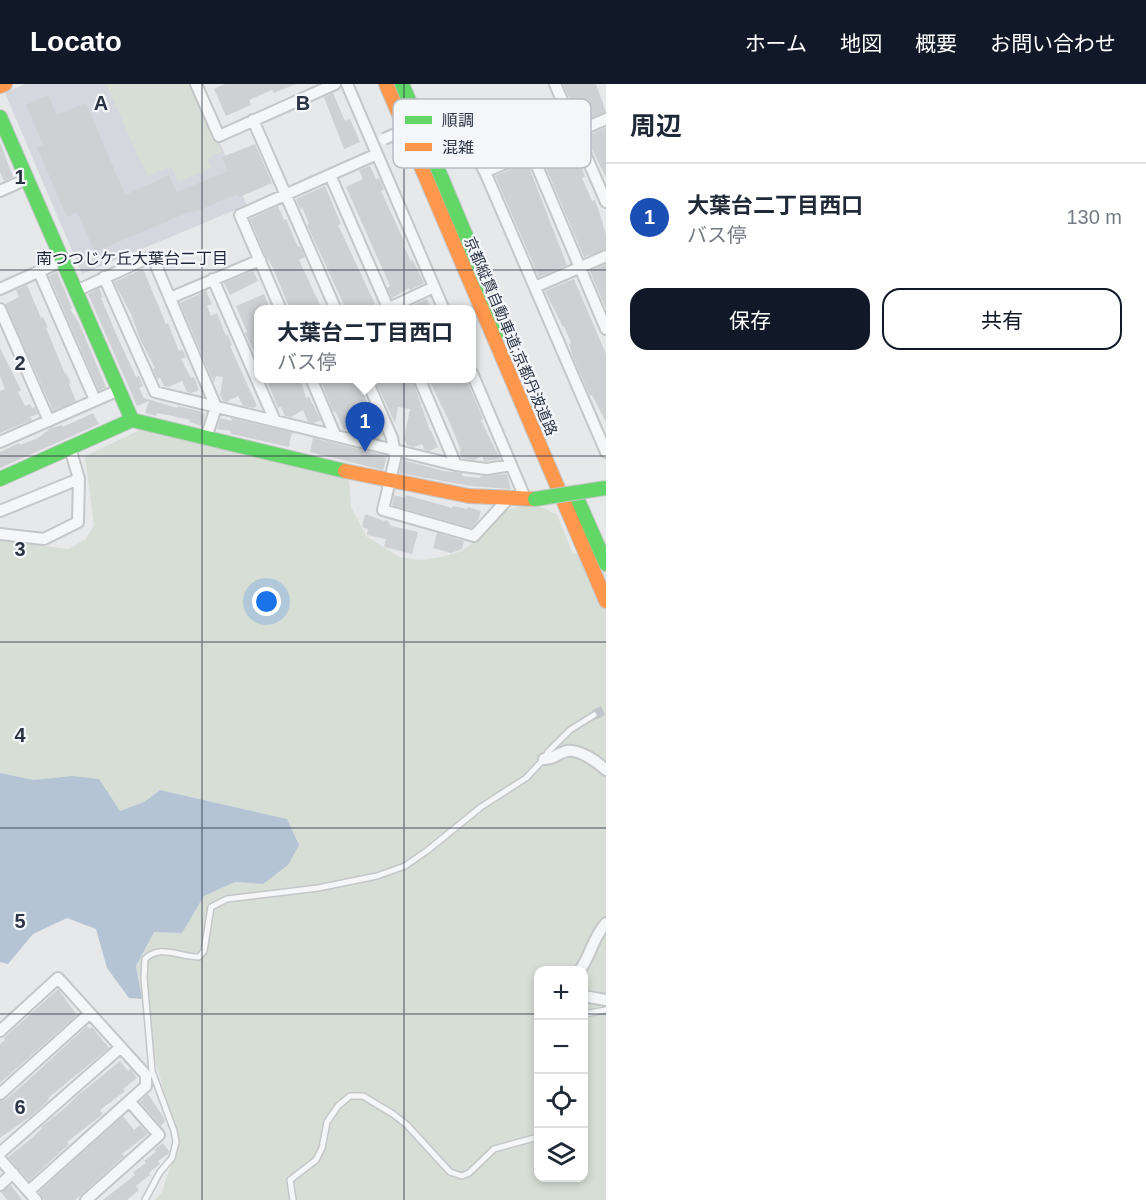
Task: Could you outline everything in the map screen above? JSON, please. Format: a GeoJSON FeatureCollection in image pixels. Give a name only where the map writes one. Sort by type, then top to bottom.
{"type":"FeatureCollection","features":[{"type":"Feature","properties":{"kind":"main road"},"geometry":{"type":"LineString","coordinates":[[0,86],[5,84]]}},
{"type":"Feature","properties":{"kind":"main road","name":"京都縦貫自動車道;京都丹波道路"},"geometry":{"type":"LineString","coordinates":[[386,84],[393,100]]}},
{"type":"Feature","properties":{"kind":"main road","name":"京都縦貫自動車道;京都丹波道路"},"geometry":{"type":"LineString","coordinates":[[402,84],[408,99]]}},
{"type":"Feature","properties":{"kind":"main road"},"geometry":{"type":"LineString","coordinates":[[1,120],[132,420]]}},
{"type":"Feature","properties":{"kind":"main road","name":"京都縦貫自動車道;京都丹波道路"},"geometry":{"type":"LineString","coordinates":[[422,168],[606,601]]}},
{"type":"Feature","properties":{"kind":"main road","name":"京都縦貫自動車道;京都丹波道路"},"geometry":{"type":"LineString","coordinates":[[438,168],[606,564]]}},
{"type":"Feature","properties":{"kind":"main road"},"geometry":{"type":"LineString","coordinates":[[0,479],[132,420],[388,481],[469,496],[530,499],[606,488]]}},
{"type":"Feature","properties":{"kind":"street"},"geometry":{"type":"LineString","coordinates":[[196,84],[219,136],[335,84]]}},
{"type":"Feature","properties":{"kind":"street"},"geometry":{"type":"LineString","coordinates":[[347,84],[442,305]]}},
{"type":"Feature","properties":{"kind":"street"},"geometry":{"type":"LineString","coordinates":[[555,84],[562,99]]}},
{"type":"Feature","properties":{"kind":"street"},"geometry":{"type":"LineString","coordinates":[[591,125],[606,118]]}},
{"type":"Feature","properties":{"kind":"street"},"geometry":{"type":"LineString","coordinates":[[254,120],[334,305]]}},
{"type":"Feature","properties":{"kind":"street"},"geometry":{"type":"LineString","coordinates":[[372,144],[393,135]]}},
{"type":"Feature","properties":{"kind":"street"},"geometry":{"type":"LineString","coordinates":[[279,305],[240,214],[377,154]]}},
{"type":"Feature","properties":{"kind":"street"},"geometry":{"type":"LineString","coordinates":[[591,167],[606,202]]}},
{"type":"Feature","properties":{"kind":"street"},"geometry":{"type":"LineString","coordinates":[[483,168],[606,452]]}},
{"type":"Feature","properties":{"kind":"street"},"geometry":{"type":"LineString","coordinates":[[485,172],[494,168]]}},
{"type":"Feature","properties":{"kind":"street"},"geometry":{"type":"LineString","coordinates":[[538,168],[606,329]]}},
{"type":"Feature","properties":{"kind":"street"},"geometry":{"type":"LineString","coordinates":[[330,175],[385,305]]}},
{"type":"Feature","properties":{"kind":"street"},"geometry":{"type":"LineString","coordinates":[[1,188],[27,179]]}},
{"type":"Feature","properties":{"kind":"street"},"geometry":{"type":"LineString","coordinates":[[76,291],[152,255],[216,406],[206,438]]}},
{"type":"Feature","properties":{"kind":"street"},"geometry":{"type":"LineString","coordinates":[[535,287],[606,256]]}},
{"type":"Feature","properties":{"kind":"street"},"geometry":{"type":"LineString","coordinates":[[170,298],[260,260]]}},
{"type":"Feature","properties":{"kind":"street"},"geometry":{"type":"LineString","coordinates":[[0,289],[62,261]]}},
{"type":"Feature","properties":{"kind":"street"},"geometry":{"type":"LineString","coordinates":[[39,272],[95,400]]}},
{"type":"Feature","properties":{"kind":"street"},"geometry":{"type":"LineString","coordinates":[[104,277],[155,392],[456,465],[487,469],[512,465]]}},
{"type":"Feature","properties":{"kind":"street"},"geometry":{"type":"LineString","coordinates":[[213,279],[254,373]]}},
{"type":"Feature","properties":{"kind":"street"},"geometry":{"type":"LineString","coordinates":[[396,305],[434,287]]}},
{"type":"Feature","properties":{"kind":"street"},"geometry":{"type":"LineString","coordinates":[[0,309],[49,421]]}},
{"type":"Feature","properties":{"kind":"street"},"geometry":{"type":"LineString","coordinates":[[258,383],[275,421]]}},
{"type":"Feature","properties":{"kind":"street"},"geometry":{"type":"LineString","coordinates":[[313,383],[335,435]]}},
{"type":"Feature","properties":{"kind":"street"},"geometry":{"type":"LineString","coordinates":[[368,383],[392,438],[394,449],[383,510],[474,536],[508,499]]}},
{"type":"Feature","properties":{"kind":"street"},"geometry":{"type":"LineString","coordinates":[[421,383],[456,465]]}},
{"type":"Feature","properties":{"kind":"street"},"geometry":{"type":"LineString","coordinates":[[475,383],[512,465],[530,499]]}},
{"type":"Feature","properties":{"kind":"street"},"geometry":{"type":"LineString","coordinates":[[0,442],[119,390]]}},
{"type":"Feature","properties":{"kind":"street"},"geometry":{"type":"LineString","coordinates":[[0,534],[44,539],[78,522],[79,479],[70,448]]}},
{"type":"Feature","properties":{"kind":"street"},"geometry":{"type":"LineString","coordinates":[[0,511],[79,479]]}},
{"type":"Feature","properties":{"kind":"street"},"geometry":{"type":"LineString","coordinates":[[544,759],[547,760],[567,751],[575,752],[594,760],[606,770]]}},
{"type":"Feature","properties":{"kind":"street"},"geometry":{"type":"LineString","coordinates":[[583,966],[589,957],[595,935],[606,923]]}},
{"type":"Feature","properties":{"kind":"street"},"geometry":{"type":"LineString","coordinates":[[0,1030],[58,978],[146,1075],[146,1086],[29,1191]]}},
{"type":"Feature","properties":{"kind":"street"},"geometry":{"type":"LineString","coordinates":[[588,997],[606,1000]]}},
{"type":"Feature","properties":{"kind":"street"},"geometry":{"type":"LineString","coordinates":[[0,1094],[90,1013]]}},
{"type":"Feature","properties":{"kind":"street"},"geometry":{"type":"LineString","coordinates":[[0,1154],[121,1047]]}},
{"type":"Feature","properties":{"kind":"street"},"geometry":{"type":"LineString","coordinates":[[86,1200],[159,1135],[129,1101]]}},
{"type":"Feature","properties":{"kind":"street"},"geometry":{"type":"LineString","coordinates":[[0,1159],[36,1200]]}},
{"type":"Feature","properties":{"kind":"street"},"geometry":{"type":"LineString","coordinates":[[0,1185],[13,1173]]}},
{"type":"Feature","properties":{"kind":"lane"},"geometry":{"type":"LineString","coordinates":[[145,1200],[160,1172],[172,1158],[176,1142],[152,1071],[144,978],[145,959],[150,954],[162,950],[187,957],[199,957],[204,951],[210,908],[227,899],[339,884],[377,876],[405,866],[481,807],[526,778],[570,730],[594,715]]}},
{"type":"Feature","properties":{"kind":"lane"},"geometry":{"type":"LineString","coordinates":[[588,1013],[606,1010]]}},
{"type":"Feature","properties":{"kind":"lane"},"geometry":{"type":"LineString","coordinates":[[293,1200],[290,1180],[316,1160],[322,1148],[327,1122],[338,1106],[350,1096],[363,1096],[393,1114],[407,1125],[450,1172],[462,1176],[469,1173],[494,1149],[534,1138]]}},
{"type":"Feature","properties":{"kind":"shaded area"},"geometry":{"type":"Polygon","coordinates":[[[25,84],[194,84],[247,205],[82,274],[5,93],[25,84]]]}},
{"type":"Feature","properties":{"kind":"shaded area"},"geometry":{"type":"Polygon","coordinates":[[[106,84],[192,84],[222,152],[208,158],[212,168],[178,182],[171,167],[147,176],[106,84]]]}},
{"type":"Feature","properties":{"kind":"shaded area"},"geometry":{"type":"Polygon","coordinates":[[[140,430],[349,480],[351,507],[366,536],[399,557],[420,560],[462,551],[479,538],[507,510],[532,502],[557,515],[573,554],[606,545],[606,1200],[155,1200],[162,1192],[179,1140],[151,1047],[136,966],[154,931],[182,933],[204,896],[235,882],[263,884],[299,845],[287,819],[160,790],[144,802],[120,811],[72,776],[34,780],[0,773],[0,540],[69,549],[86,539],[94,525],[85,456],[140,430]]]}},
{"type":"Feature","properties":{"kind":"water"},"geometry":{"type":"Polygon","coordinates":[[[0,773],[34,780],[72,776],[99,779],[120,811],[144,802],[160,790],[287,819],[299,845],[288,865],[263,884],[235,882],[204,896],[182,933],[154,932],[136,966],[142,999],[129,998],[107,968],[96,929],[67,918],[33,934],[8,964],[0,962],[0,773]]]}},
{"type":"Feature","properties":{"kind":"building"},"geometry":{"type":"Polygon","coordinates":[[[225,84],[296,84],[274,93],[272,90],[249,100],[251,105],[226,116],[214,89],[225,84]]]}},
{"type":"Feature","properties":{"kind":"building"},"geometry":{"type":"Polygon","coordinates":[[[563,84],[596,84],[606,112],[591,118],[591,99],[570,99],[563,84]]]}},
{"type":"Feature","properties":{"kind":"building"},"geometry":{"type":"Polygon","coordinates":[[[333,93],[345,121],[350,119],[360,142],[344,149],[324,97],[333,93]]]}},
{"type":"Feature","properties":{"kind":"building"},"geometry":{"type":"Polygon","coordinates":[[[48,95],[57,115],[86,103],[125,195],[169,175],[177,192],[228,171],[222,157],[255,144],[272,183],[239,197],[238,194],[192,213],[191,211],[95,252],[77,212],[67,217],[37,147],[43,145],[26,105],[48,95]]]}},
{"type":"Feature","properties":{"kind":"building"},"geometry":{"type":"Polygon","coordinates":[[[606,127],[606,178],[591,147],[591,134],[606,127]]]}},
{"type":"Feature","properties":{"kind":"building"},"geometry":{"type":"Polygon","coordinates":[[[0,142],[13,177],[4,181],[0,172],[0,142]]]}},
{"type":"Feature","properties":{"kind":"building"},"geometry":{"type":"Polygon","coordinates":[[[370,166],[376,179],[379,178],[384,189],[381,191],[405,243],[403,244],[424,283],[410,290],[409,288],[392,298],[387,288],[390,286],[346,187],[363,179],[359,170],[370,166]]]}},
{"type":"Feature","properties":{"kind":"building"},"geometry":{"type":"Polygon","coordinates":[[[513,168],[529,168],[567,265],[539,277],[495,176],[513,168]]]}},
{"type":"Feature","properties":{"kind":"building"},"geometry":{"type":"Polygon","coordinates":[[[546,168],[582,168],[585,177],[582,178],[592,201],[595,200],[606,235],[606,249],[584,257],[546,168]]]}},
{"type":"Feature","properties":{"kind":"building"},"geometry":{"type":"Polygon","coordinates":[[[325,186],[341,224],[338,225],[375,304],[344,305],[307,225],[309,224],[302,207],[300,209],[296,199],[325,186]]]}},
{"type":"Feature","properties":{"kind":"building"},"geometry":{"type":"Polygon","coordinates":[[[278,206],[305,257],[299,260],[320,305],[288,305],[250,219],[278,206]]]}},
{"type":"Feature","properties":{"kind":"building"},"geometry":{"type":"Polygon","coordinates":[[[606,264],[606,309],[590,271],[606,264]]]}},
{"type":"Feature","properties":{"kind":"building"},"geometry":{"type":"Polygon","coordinates":[[[143,269],[179,351],[182,349],[186,357],[181,359],[191,378],[194,377],[199,390],[187,392],[182,381],[168,387],[164,386],[160,378],[157,379],[153,369],[155,368],[114,282],[143,269]]]}},
{"type":"Feature","properties":{"kind":"building"},"geometry":{"type":"Polygon","coordinates":[[[253,271],[258,281],[230,295],[224,283],[253,271]]]}},
{"type":"Feature","properties":{"kind":"building"},"geometry":{"type":"Polygon","coordinates":[[[57,272],[72,308],[70,309],[79,323],[106,387],[99,391],[49,276],[57,272]]]}},
{"type":"Feature","properties":{"kind":"building"},"geometry":{"type":"Polygon","coordinates":[[[574,279],[606,354],[606,422],[592,395],[590,396],[573,357],[569,344],[571,343],[564,326],[545,291],[574,279]]]}},
{"type":"Feature","properties":{"kind":"building"},"geometry":{"type":"Polygon","coordinates":[[[27,285],[41,318],[43,317],[48,327],[46,328],[71,383],[69,384],[76,401],[53,411],[5,304],[19,297],[16,290],[27,285]]]}},
{"type":"Feature","properties":{"kind":"building"},"geometry":{"type":"Polygon","coordinates":[[[99,288],[118,338],[136,377],[139,376],[143,386],[139,388],[144,398],[177,408],[178,406],[203,412],[200,413],[205,414],[202,426],[189,422],[190,420],[157,413],[156,416],[145,413],[149,401],[137,406],[88,294],[99,288]]]}},
{"type":"Feature","properties":{"kind":"building"},"geometry":{"type":"Polygon","coordinates":[[[206,291],[212,304],[207,306],[211,316],[217,313],[226,336],[228,335],[232,345],[230,346],[257,406],[253,408],[243,406],[238,396],[226,402],[223,401],[220,395],[223,377],[216,376],[214,383],[180,303],[206,291]]]}},
{"type":"Feature","properties":{"kind":"building"},"geometry":{"type":"Polygon","coordinates":[[[264,294],[268,305],[254,305],[254,352],[245,333],[247,332],[236,306],[264,294]]]}},
{"type":"Feature","properties":{"kind":"building"},"geometry":{"type":"Polygon","coordinates":[[[427,299],[429,305],[413,305],[427,299]]]}},
{"type":"Feature","properties":{"kind":"building"},"geometry":{"type":"Polygon","coordinates":[[[0,348],[21,390],[18,392],[25,406],[30,404],[32,408],[35,407],[38,414],[30,417],[32,420],[0,433],[0,391],[5,389],[0,376],[0,348]]]}},
{"type":"Feature","properties":{"kind":"building"},"geometry":{"type":"Polygon","coordinates":[[[268,383],[302,383],[306,398],[309,397],[321,420],[314,423],[308,422],[303,410],[291,417],[285,416],[281,407],[278,408],[268,383]]]}},
{"type":"Feature","properties":{"kind":"building"},"geometry":{"type":"Polygon","coordinates":[[[322,383],[356,383],[368,405],[365,407],[381,434],[370,436],[364,424],[344,430],[335,411],[333,412],[322,383]]]}},
{"type":"Feature","properties":{"kind":"building"},"geometry":{"type":"Polygon","coordinates":[[[376,383],[414,383],[438,447],[429,451],[425,450],[422,444],[414,447],[407,445],[404,439],[410,409],[398,407],[395,423],[376,383]]]}},
{"type":"Feature","properties":{"kind":"building"},"geometry":{"type":"Polygon","coordinates":[[[430,383],[468,383],[483,419],[481,420],[500,459],[484,461],[482,456],[474,460],[462,458],[450,423],[430,383]]]}},
{"type":"Feature","properties":{"kind":"building"},"geometry":{"type":"Polygon","coordinates":[[[93,413],[99,424],[0,468],[0,452],[19,443],[20,445],[38,438],[51,428],[62,425],[63,427],[93,413]]]}},
{"type":"Feature","properties":{"kind":"building"},"geometry":{"type":"Polygon","coordinates":[[[220,418],[232,421],[231,418],[294,433],[291,435],[289,447],[217,429],[220,418]]]}},
{"type":"Feature","properties":{"kind":"building"},"geometry":{"type":"Polygon","coordinates":[[[313,438],[387,456],[383,470],[310,452],[313,438]]]}},
{"type":"Feature","properties":{"kind":"building"},"geometry":{"type":"Polygon","coordinates":[[[402,460],[444,471],[462,473],[462,476],[480,478],[481,476],[507,474],[511,489],[470,486],[399,473],[402,460]]]}},
{"type":"Feature","properties":{"kind":"building"},"geometry":{"type":"Polygon","coordinates":[[[394,495],[405,498],[406,495],[452,508],[453,506],[467,509],[468,507],[481,511],[472,528],[392,505],[394,495]]]}},
{"type":"Feature","properties":{"kind":"building"},"geometry":{"type":"Polygon","coordinates":[[[365,514],[387,520],[391,526],[418,532],[412,554],[384,547],[386,539],[367,535],[368,529],[362,527],[365,514]]]}},
{"type":"Feature","properties":{"kind":"building"},"geometry":{"type":"Polygon","coordinates":[[[437,533],[464,541],[462,549],[451,553],[433,548],[437,533]]]}},
{"type":"Feature","properties":{"kind":"building"},"geometry":{"type":"Polygon","coordinates":[[[58,989],[77,1015],[0,1083],[0,1044],[58,989]]]}},
{"type":"Feature","properties":{"kind":"building"},"geometry":{"type":"Polygon","coordinates":[[[87,1026],[90,1029],[92,1027],[109,1048],[48,1098],[49,1100],[31,1116],[0,1138],[0,1101],[5,1100],[24,1084],[87,1026]]]}},
{"type":"Feature","properties":{"kind":"building"},"geometry":{"type":"Polygon","coordinates":[[[120,1061],[128,1071],[131,1069],[137,1078],[123,1089],[125,1091],[100,1110],[103,1114],[67,1142],[69,1144],[29,1181],[8,1157],[120,1061]]]}},
{"type":"Feature","properties":{"kind":"building"},"geometry":{"type":"Polygon","coordinates":[[[148,1094],[164,1118],[165,1122],[161,1126],[140,1102],[148,1094]]]}},
{"type":"Feature","properties":{"kind":"building"},"geometry":{"type":"Polygon","coordinates":[[[123,1116],[134,1130],[140,1125],[148,1134],[122,1154],[124,1156],[75,1200],[44,1200],[39,1192],[123,1116]]]}},
{"type":"Feature","properties":{"kind":"building"},"geometry":{"type":"Polygon","coordinates":[[[163,1143],[169,1151],[168,1154],[158,1161],[160,1164],[149,1173],[150,1175],[136,1186],[139,1190],[127,1200],[103,1200],[135,1175],[133,1172],[146,1163],[144,1161],[163,1143]]]}},
{"type":"Feature","properties":{"kind":"building"},"geometry":{"type":"Polygon","coordinates":[[[11,1185],[22,1200],[7,1200],[1,1192],[11,1185]]]}},
{"type":"Feature","properties":{"kind":"tunnel"},"geometry":{"type":"LineString","coordinates":[[594,715],[606,709]]}},
{"type":"Feature","properties":{"kind":"traffic: fast"},"geometry":{"type":"LineString","coordinates":[[402,84],[408,99]]}},
{"type":"Feature","properties":{"kind":"traffic: fast"},"geometry":{"type":"LineString","coordinates":[[0,117],[132,420]]}},
{"type":"Feature","properties":{"kind":"traffic: fast"},"geometry":{"type":"LineString","coordinates":[[437,168],[507,333]]}},
{"type":"Feature","properties":{"kind":"traffic: fast"},"geometry":{"type":"LineString","coordinates":[[0,479],[132,420],[345,471]]}},
{"type":"Feature","properties":{"kind":"traffic: fast"},"geometry":{"type":"LineString","coordinates":[[535,499],[606,488]]}},
{"type":"Feature","properties":{"kind":"traffic: fast"},"geometry":{"type":"LineString","coordinates":[[576,496],[606,564]]}},
{"type":"Feature","properties":{"kind":"traffic: slow"},"geometry":{"type":"LineString","coordinates":[[0,86],[5,84]]}},
{"type":"Feature","properties":{"kind":"traffic: slow"},"geometry":{"type":"LineString","coordinates":[[386,84],[393,100]]}},
{"type":"Feature","properties":{"kind":"traffic: slow"},"geometry":{"type":"LineString","coordinates":[[422,168],[606,601]]}},
{"type":"Feature","properties":{"kind":"traffic: slow"},"geometry":{"type":"LineString","coordinates":[[345,471],[469,496],[535,499]]}},
{"type":"Feature","properties":{"kind":"place","name":"大葉台二丁目西口"},"geometry":{"type":"Point","coordinates":[365,452]}},
{"type":"Feature","properties":{"kind":"district","name":"南つつじケ丘大葉台二丁目"},"geometry":{"type":"Point","coordinates":[132,258]}}]}
